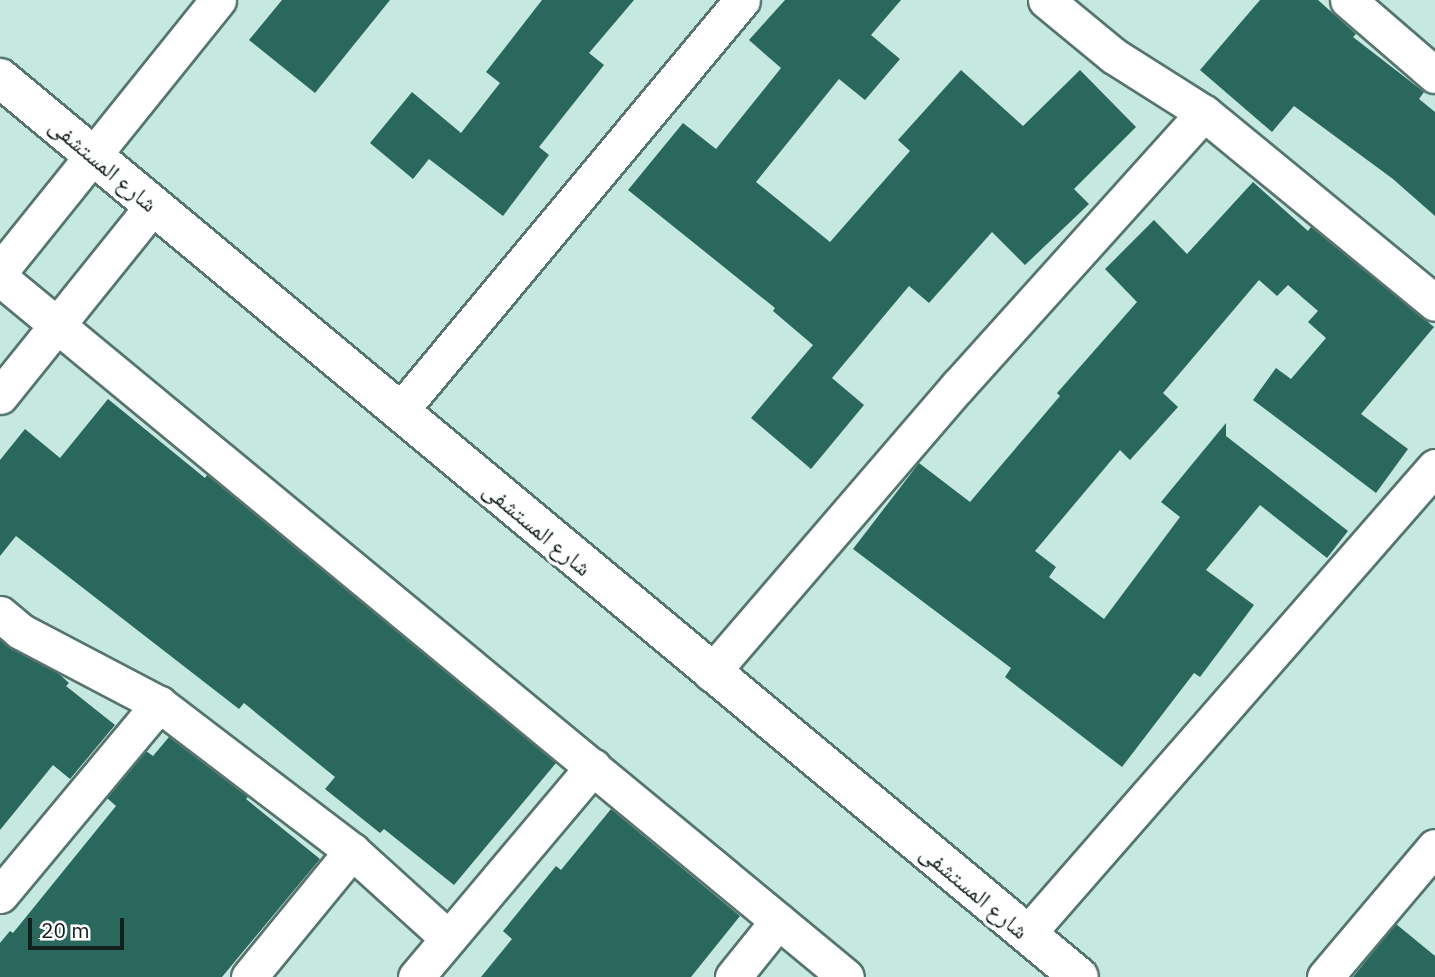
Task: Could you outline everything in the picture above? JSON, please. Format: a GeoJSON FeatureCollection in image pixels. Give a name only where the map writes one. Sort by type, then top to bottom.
{"type":"FeatureCollection","features":[{"type":"Feature","properties":{"kind":"highway","name":"شارع المستشفى"},"geometry":{"type":"LineString","coordinates":[[0,78],[1079,977]]}},
{"type":"Feature","properties":{"kind":"street"},"geometry":{"type":"LineString","coordinates":[[0,271],[218,0]]}},
{"type":"Feature","properties":{"kind":"street"},"geometry":{"type":"LineString","coordinates":[[399,412],[742,0]]}},
{"type":"Feature","properties":{"kind":"street"},"geometry":{"type":"LineString","coordinates":[[1046,0],[1114,56],[1204,113],[1435,303]]}},
{"type":"Feature","properties":{"kind":"street"},"geometry":{"type":"LineString","coordinates":[[1349,0],[1435,75]]}},
{"type":"Feature","properties":{"kind":"street"},"geometry":{"type":"LineString","coordinates":[[711,673],[958,386],[1204,113]]}},
{"type":"Feature","properties":{"kind":"street"},"geometry":{"type":"LineString","coordinates":[[0,396],[153,206]]}},
{"type":"Feature","properties":{"kind":"street"},"geometry":{"type":"LineString","coordinates":[[0,278],[845,976]]}},
{"type":"Feature","properties":{"kind":"street"},"geometry":{"type":"LineString","coordinates":[[1027,934],[1435,467]]}},
{"type":"Feature","properties":{"kind":"street"},"geometry":{"type":"LineString","coordinates":[[0,614],[20,631],[159,704],[352,851],[448,938]]}},
{"type":"Feature","properties":{"kind":"street"},"geometry":{"type":"LineString","coordinates":[[0,895],[159,704]]}},
{"type":"Feature","properties":{"kind":"street"},"geometry":{"type":"LineString","coordinates":[[416,977],[593,767]]}},
{"type":"Feature","properties":{"kind":"street"},"geometry":{"type":"LineString","coordinates":[[1325,977],[1435,847]]}},
{"type":"Feature","properties":{"kind":"street"},"geometry":{"type":"LineString","coordinates":[[249,977],[352,851]]}},
{"type":"Feature","properties":{"kind":"street"},"geometry":{"type":"LineString","coordinates":[[733,977],[778,921]]}},
{"type":"Feature","properties":{"kind":"building"},"geometry":{"type":"Polygon","coordinates":[[[282,0],[390,0],[315,93],[249,40],[282,0]]]}},
{"type":"Feature","properties":{"kind":"building"},"geometry":{"type":"Polygon","coordinates":[[[542,0],[634,0],[589,53],[604,65],[539,147],[549,155],[503,216],[429,159],[413,179],[370,143],[412,92],[461,133],[500,83],[486,72],[542,0]]]}},
{"type":"Feature","properties":{"kind":"building"},"geometry":{"type":"Polygon","coordinates":[[[785,0],[901,0],[871,35],[900,59],[865,100],[839,79],[756,182],[830,242],[910,151],[898,140],[961,70],[1023,126],[1080,70],[1136,127],[1074,189],[1089,204],[1025,265],[992,232],[929,303],[909,286],[832,378],[864,405],[811,469],[751,418],[813,345],[773,311],[775,308],[628,190],[683,123],[716,149],[781,68],[749,40],[785,0]]]}},
{"type":"Feature","properties":{"kind":"building"},"geometry":{"type":"Polygon","coordinates":[[[1260,0],[1318,0],[1356,34],[1353,37],[1424,92],[1419,99],[1435,112],[1435,216],[1393,179],[1294,106],[1272,132],[1200,70],[1260,0]]]}},
{"type":"Feature","properties":{"kind":"building"},"geometry":{"type":"Polygon","coordinates":[[[1253,182],[1308,231],[1311,227],[1434,327],[1361,414],[1408,449],[1376,493],[1253,400],[1276,368],[1291,379],[1326,338],[1308,322],[1318,311],[1288,285],[1277,296],[1259,280],[1163,393],[1178,407],[1130,460],[1120,450],[1035,551],[1056,567],[1049,577],[1104,619],[1180,517],[1161,502],[1226,423],[1226,436],[1348,531],[1327,558],[1260,505],[1206,570],[1254,605],[1200,677],[1194,673],[1122,767],[1005,677],[1011,668],[853,549],[919,463],[970,502],[1060,396],[1057,393],[1137,302],[1105,269],[1154,220],[1187,254],[1253,182]]]}},
{"type":"Feature","properties":{"kind":"building"},"geometry":{"type":"Polygon","coordinates":[[[108,399],[205,478],[207,475],[556,763],[454,885],[384,829],[380,833],[325,789],[335,777],[244,703],[239,709],[16,536],[0,556],[0,460],[25,429],[60,458],[108,399]]]}},
{"type":"Feature","properties":{"kind":"building"},"geometry":{"type":"Polygon","coordinates":[[[0,640],[58,673],[69,683],[66,686],[115,725],[70,779],[53,765],[0,830],[0,640]]]}},
{"type":"Feature","properties":{"kind":"building"},"geometry":{"type":"Polygon","coordinates":[[[169,737],[248,797],[246,799],[320,859],[222,977],[0,977],[0,943],[10,931],[13,933],[116,806],[107,798],[146,751],[153,756],[169,737]]]}},
{"type":"Feature","properties":{"kind":"building"},"geometry":{"type":"Polygon","coordinates":[[[611,809],[740,916],[691,977],[481,977],[512,939],[503,931],[556,866],[561,870],[611,809]]]}},
{"type":"Feature","properties":{"kind":"building"},"geometry":{"type":"Polygon","coordinates":[[[1396,924],[1435,956],[1435,977],[1353,977],[1396,924]]]}}]}
